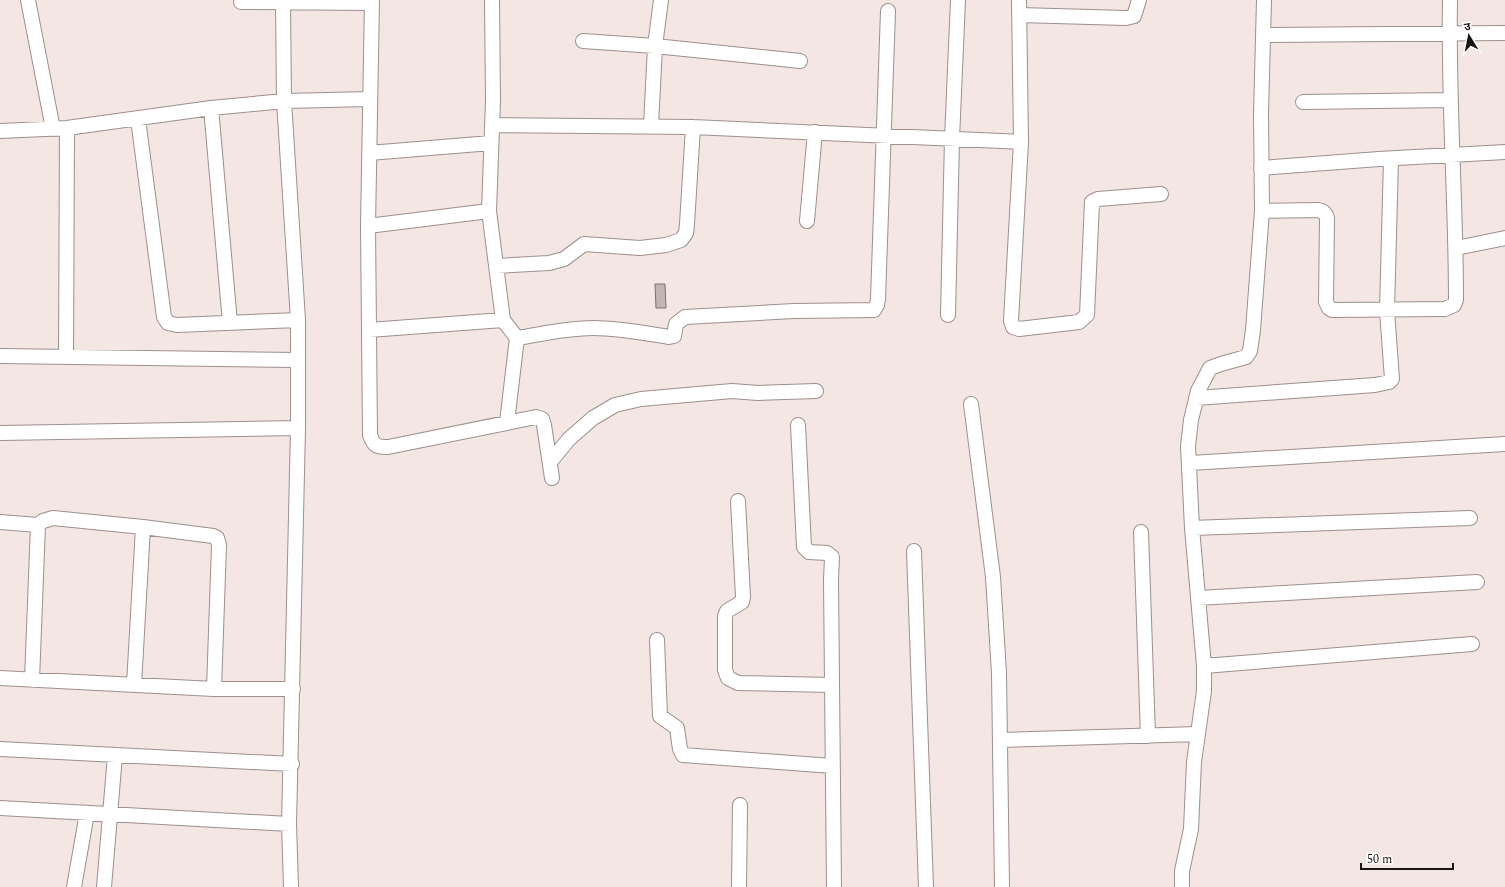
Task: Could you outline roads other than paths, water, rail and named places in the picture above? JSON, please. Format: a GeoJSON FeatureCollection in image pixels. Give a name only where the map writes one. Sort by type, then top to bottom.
{"type":"FeatureCollection","features":[{"type":"Feature","properties":{"kind":"street"},"geometry":{"type":"LineString","coordinates":[[28,0],[53,129]]}},
{"type":"Feature","properties":{"kind":"street"},"geometry":{"type":"LineString","coordinates":[[492,0],[492,125],[488,211],[503,320],[517,338],[507,422]]}},
{"type":"Feature","properties":{"kind":"street"},"geometry":{"type":"LineString","coordinates":[[651,126],[655,46],[662,0]]}},
{"type":"Feature","properties":{"kind":"street"},"geometry":{"type":"LineString","coordinates":[[948,315],[952,139],[958,0]]}},
{"type":"Feature","properties":{"kind":"street"},"geometry":{"type":"LineString","coordinates":[[1019,0],[1021,142],[1011,321],[1013,326],[1018,329],[1079,322],[1087,315],[1092,202],[1098,199],[1161,194]]}},
{"type":"Feature","properties":{"kind":"street"},"geometry":{"type":"LineString","coordinates":[[1019,15],[1126,18],[1134,16],[1139,0]]}},
{"type":"Feature","properties":{"kind":"street"},"geometry":{"type":"LineString","coordinates":[[1182,887],[1182,871],[1191,829],[1194,762],[1204,692],[1204,666],[1192,528],[1188,446],[1196,398],[1200,385],[1210,368],[1246,357],[1250,351],[1262,211],[1261,168],[1264,0]]}},
{"type":"Feature","properties":{"kind":"street"},"geometry":{"type":"LineString","coordinates":[[1262,211],[1324,211],[1327,218],[1326,302],[1329,308],[1336,310],[1387,311],[1445,309],[1454,305],[1456,300],[1456,248],[1451,100],[1450,0]]}},
{"type":"Feature","properties":{"kind":"street"},"geometry":{"type":"LineString","coordinates":[[241,2],[372,2],[368,226],[370,435],[373,444],[376,447],[388,447],[536,417],[542,419],[544,425],[552,478]]}},
{"type":"Feature","properties":{"kind":"street"},"geometry":{"type":"LineString","coordinates":[[284,3],[284,100],[298,320],[298,428],[292,764],[289,824],[291,887]]}},
{"type":"Feature","properties":{"kind":"street"},"geometry":{"type":"LineString","coordinates":[[517,338],[568,330],[593,328],[624,330],[669,337],[674,336],[676,324],[685,317],[794,311],[874,310],[878,299],[885,136],[888,10]]}},
{"type":"Feature","properties":{"kind":"street"},"geometry":{"type":"LineString","coordinates":[[1263,35],[1451,35],[1505,33]]}},
{"type":"Feature","properties":{"kind":"street"},"geometry":{"type":"LineString","coordinates":[[583,41],[655,46],[800,61]]}},
{"type":"Feature","properties":{"kind":"street"},"geometry":{"type":"LineString","coordinates":[[0,131],[67,128],[211,108],[284,100],[370,99]]}},
{"type":"Feature","properties":{"kind":"street"},"geometry":{"type":"LineString","coordinates":[[1303,102],[1451,100]]}},
{"type":"Feature","properties":{"kind":"street"},"geometry":{"type":"LineString","coordinates":[[211,108],[230,323]]}},
{"type":"Feature","properties":{"kind":"street"},"geometry":{"type":"LineString","coordinates":[[138,119],[164,318],[168,323],[177,325],[298,320]]}},
{"type":"Feature","properties":{"kind":"street"},"geometry":{"type":"LineString","coordinates":[[492,125],[693,127],[1021,142]]}},
{"type":"Feature","properties":{"kind":"street"},"geometry":{"type":"LineString","coordinates":[[496,266],[549,263],[564,259],[584,244],[640,248],[681,240],[686,233],[687,224],[693,127]]}},
{"type":"Feature","properties":{"kind":"street"},"geometry":{"type":"LineString","coordinates":[[66,357],[67,128]]}},
{"type":"Feature","properties":{"kind":"street"},"geometry":{"type":"LineString","coordinates":[[808,221],[815,132]]}},
{"type":"Feature","properties":{"kind":"street"},"geometry":{"type":"LineString","coordinates":[[369,153],[491,143]]}},
{"type":"Feature","properties":{"kind":"street"},"geometry":{"type":"LineString","coordinates":[[1261,168],[1505,152]]}},
{"type":"Feature","properties":{"kind":"street"},"geometry":{"type":"LineString","coordinates":[[1196,398],[1376,385],[1389,382],[1393,377],[1387,311],[1391,159]]}},
{"type":"Feature","properties":{"kind":"street"},"geometry":{"type":"LineString","coordinates":[[368,226],[488,211]]}},
{"type":"Feature","properties":{"kind":"street"},"geometry":{"type":"LineString","coordinates":[[1456,248],[1505,238]]}},
{"type":"Feature","properties":{"kind":"street"},"geometry":{"type":"LineString","coordinates":[[369,330],[503,320]]}},
{"type":"Feature","properties":{"kind":"street"},"geometry":{"type":"LineString","coordinates":[[0,356],[298,360]]}},
{"type":"Feature","properties":{"kind":"street"},"geometry":{"type":"LineString","coordinates":[[550,462],[569,439],[593,418],[615,405],[641,399],[732,391],[758,393],[816,391]]}},
{"type":"Feature","properties":{"kind":"street"},"geometry":{"type":"LineString","coordinates":[[972,404],[993,577],[999,673],[1002,887]]}},
{"type":"Feature","properties":{"kind":"street"},"geometry":{"type":"LineString","coordinates":[[798,425],[804,546],[809,552],[827,553],[832,557],[832,766],[834,887]]}},
{"type":"Feature","properties":{"kind":"street"},"geometry":{"type":"LineString","coordinates":[[0,433],[298,428]]}},
{"type":"Feature","properties":{"kind":"street"},"geometry":{"type":"LineString","coordinates":[[1190,463],[1505,444]]}},
{"type":"Feature","properties":{"kind":"street"},"geometry":{"type":"LineString","coordinates":[[738,501],[743,598],[742,602],[727,611],[725,616],[725,670],[728,678],[738,683],[832,684]]}},
{"type":"Feature","properties":{"kind":"street"},"geometry":{"type":"LineString","coordinates":[[0,522],[38,525],[43,521],[53,518],[142,527],[213,536],[217,538],[219,545],[214,689]]}},
{"type":"Feature","properties":{"kind":"street"},"geometry":{"type":"LineString","coordinates":[[1192,528],[1470,518]]}},
{"type":"Feature","properties":{"kind":"street"},"geometry":{"type":"LineString","coordinates":[[32,680],[38,525]]}},
{"type":"Feature","properties":{"kind":"street"},"geometry":{"type":"LineString","coordinates":[[134,685],[142,527]]}},
{"type":"Feature","properties":{"kind":"street"},"geometry":{"type":"LineString","coordinates":[[1141,532],[1148,736]]}},
{"type":"Feature","properties":{"kind":"street"},"geometry":{"type":"LineString","coordinates":[[914,551],[926,887]]}},
{"type":"Feature","properties":{"kind":"street"},"geometry":{"type":"LineString","coordinates":[[1198,598],[1477,582]]}},
{"type":"Feature","properties":{"kind":"street"},"geometry":{"type":"LineString","coordinates":[[657,640],[660,716],[677,728],[680,749],[683,755],[832,766]]}},
{"type":"Feature","properties":{"kind":"street"},"geometry":{"type":"LineString","coordinates":[[1204,666],[1472,644]]}},
{"type":"Feature","properties":{"kind":"street"},"geometry":{"type":"LineString","coordinates":[[0,678],[214,689],[293,689]]}},
{"type":"Feature","properties":{"kind":"street"},"geometry":{"type":"LineString","coordinates":[[1000,740],[1198,734]]}},
{"type":"Feature","properties":{"kind":"street"},"geometry":{"type":"LineString","coordinates":[[0,749],[292,764]]}},
{"type":"Feature","properties":{"kind":"street"},"geometry":{"type":"LineString","coordinates":[[104,887],[115,755]]}},
{"type":"Feature","properties":{"kind":"street"},"geometry":{"type":"LineString","coordinates":[[739,887],[740,805]]}},
{"type":"Feature","properties":{"kind":"street"},"geometry":{"type":"LineString","coordinates":[[0,808],[289,824]]}},
{"type":"Feature","properties":{"kind":"street"},"geometry":{"type":"LineString","coordinates":[[74,887],[87,813]]}}]}
